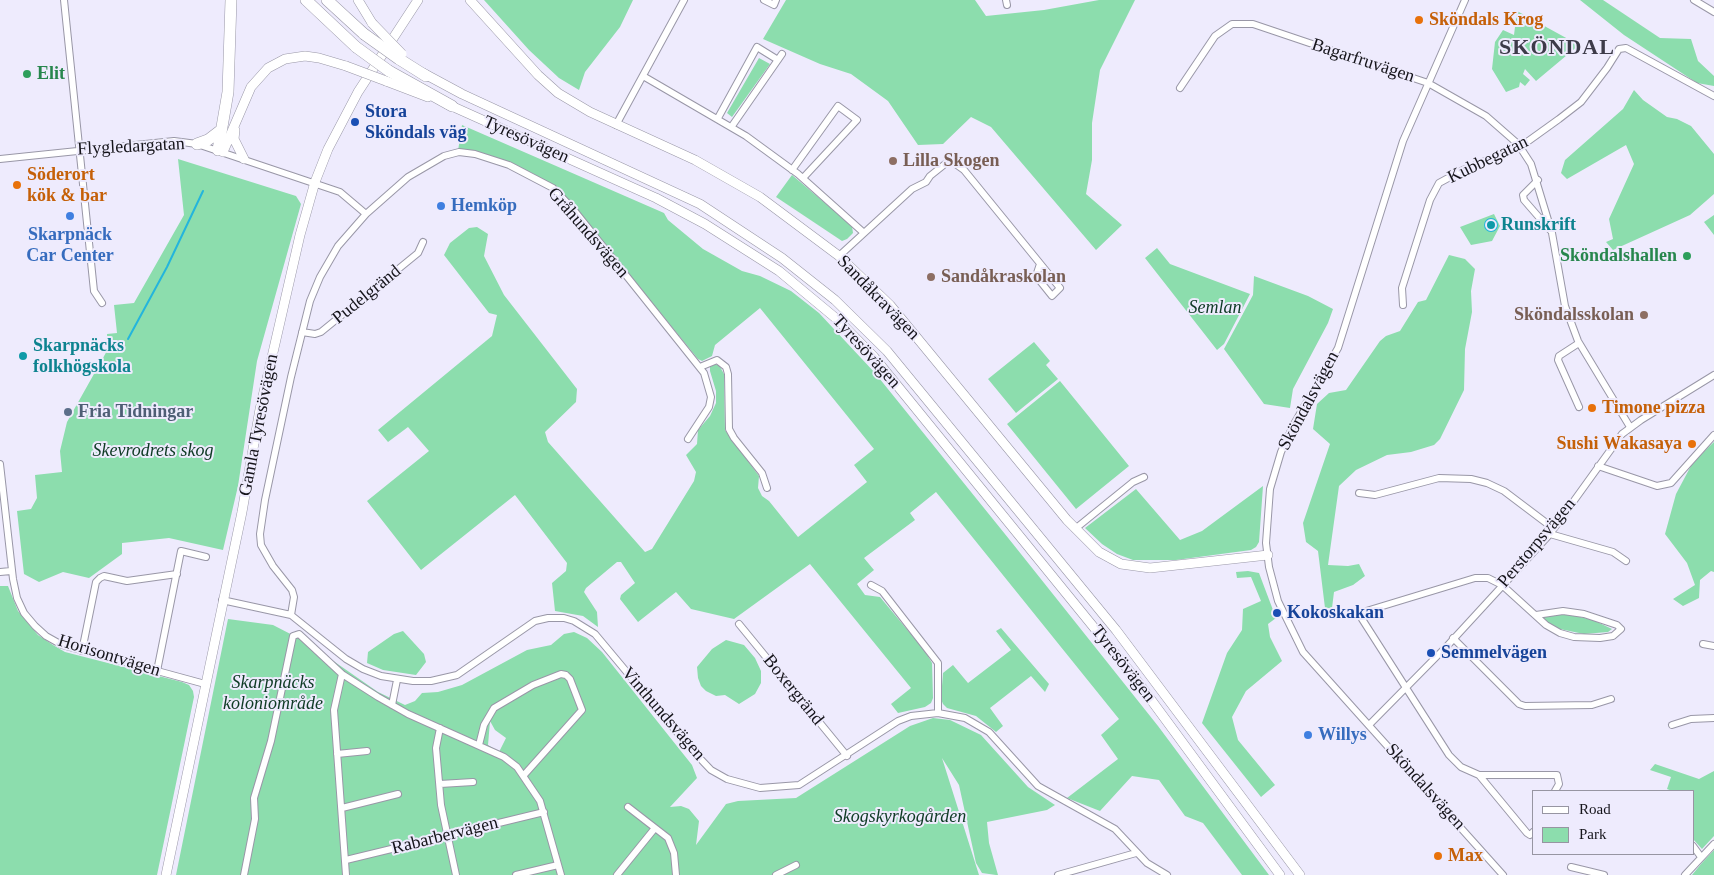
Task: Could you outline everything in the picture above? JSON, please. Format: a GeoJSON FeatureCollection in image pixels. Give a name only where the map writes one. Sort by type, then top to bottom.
{"type":"FeatureCollection","features":[{"type":"Feature","properties":{"kind":"highway"},"geometry":{"type":"LineString","coordinates":[[220,151],[221,130],[230,68],[231,0]]}},
{"type":"Feature","properties":{"kind":"highway","name":"Tyresövägen"},"geometry":{"type":"LineString","coordinates":[[306,0],[387,76],[452,106]]}},
{"type":"Feature","properties":{"kind":"highway","name":"Tyresövägen"},"geometry":{"type":"LineString","coordinates":[[327,0],[364,34],[426,76]]}},
{"type":"Feature","properties":{"kind":"highway"},"geometry":{"type":"LineString","coordinates":[[197,144],[208,140],[221,130]]}},
{"type":"Feature","properties":{"kind":"main road"},"geometry":{"type":"LineString","coordinates":[[358,0],[372,23],[400,57]]}},
{"type":"Feature","properties":{"kind":"main road","name":"Gamla Tyresövägen"},"geometry":{"type":"LineString","coordinates":[[166,875],[222,600],[242,512],[262,400],[300,235],[315,182],[328,149],[358,92],[418,0]]}},
{"type":"Feature","properties":{"kind":"main road","name":"Sandåkravägen"},"geometry":{"type":"LineString","coordinates":[[470,0],[548,85],[581,108],[695,160],[760,197],[839,256],[890,305],[1075,529],[1099,552],[1133,567],[1166,568],[1268,555]]}},
{"type":"Feature","properties":{"kind":"main road"},"geometry":{"type":"LineString","coordinates":[[244,159],[234,139],[236,127],[247,96],[256,80],[275,63],[305,56],[387,76]]}},
{"type":"Feature","properties":{"kind":"main road","name":"Tyresövägen"},"geometry":{"type":"LineString","coordinates":[[426,76],[700,204],[782,258],[835,300],[886,351],[1116,630],[1300,875]]}},
{"type":"Feature","properties":{"kind":"main road","name":"Tyresövägen"},"geometry":{"type":"LineString","coordinates":[[452,106],[656,198],[705,224],[779,271],[838,320],[874,357],[1123,663],[1280,875]]}},
{"type":"Feature","properties":{"kind":"main road"},"geometry":{"type":"LineString","coordinates":[[220,151],[236,127]]}},
{"type":"Feature","properties":{"kind":"street"},"geometry":{"type":"LineString","coordinates":[[64,0],[94,291],[102,303]]}},
{"type":"Feature","properties":{"kind":"street"},"geometry":{"type":"LineString","coordinates":[[616,125],[684,0]]}},
{"type":"Feature","properties":{"kind":"street"},"geometry":{"type":"LineString","coordinates":[[764,0],[774,5],[776,0]]}},
{"type":"Feature","properties":{"kind":"street","name":"Sköndalsvägen"},"geometry":{"type":"LineString","coordinates":[[1465,0],[1403,141],[1338,348],[1294,424],[1273,474],[1266,519],[1268,555],[1278,601],[1303,652],[1503,875]]}},
{"type":"Feature","properties":{"kind":"street"},"geometry":{"type":"LineString","coordinates":[[1694,0],[1714,12]]}},
{"type":"Feature","properties":{"kind":"street","name":"Bagarfruvägen"},"geometry":{"type":"LineString","coordinates":[[1180,88],[1205,48],[1215,36],[1232,24],[1253,24],[1428,83],[1486,116],[1520,147],[1532,164],[1552,233],[1565,306],[1579,344],[1630,428]]}},
{"type":"Feature","properties":{"kind":"street"},"geometry":{"type":"LineString","coordinates":[[718,118],[757,47],[778,60]]}},
{"type":"Feature","properties":{"kind":"street","name":"Kubbegatan"},"geometry":{"type":"LineString","coordinates":[[1403,305],[1402,288],[1430,200],[1439,183],[1463,170],[1520,147],[1581,102],[1619,49],[1626,48],[1714,96]]}},
{"type":"Feature","properties":{"kind":"street"},"geometry":{"type":"LineString","coordinates":[[732,126],[782,54]]}},
{"type":"Feature","properties":{"kind":"street"},"geometry":{"type":"LineString","coordinates":[[643,76],[732,126],[803,178],[864,233]]}},
{"type":"Feature","properties":{"kind":"street"},"geometry":{"type":"LineString","coordinates":[[792,170],[838,106],[857,120],[803,178]]}},
{"type":"Feature","properties":{"kind":"street","name":"Flygledargatan"},"geometry":{"type":"LineString","coordinates":[[0,159],[174,141],[197,144],[315,182],[340,192],[366,214]]}},
{"type":"Feature","properties":{"kind":"street","name":"Gråhundsvägen"},"geometry":{"type":"LineString","coordinates":[[291,615],[294,597],[292,590],[273,566],[261,545],[260,534],[264,500],[310,302],[320,277],[338,246],[366,214],[408,177],[444,156],[459,152],[474,154],[509,165],[552,188],[573,209],[700,367],[709,385],[711,397],[709,407],[688,439]]}},
{"type":"Feature","properties":{"kind":"street"},"geometry":{"type":"LineString","coordinates":[[839,256],[912,190],[926,182],[930,176],[950,160],[964,170],[1060,288],[1052,296],[1036,276],[1040,264]]}},
{"type":"Feature","properties":{"kind":"street"},"geometry":{"type":"LineString","coordinates":[[1538,180],[1523,195],[1524,200],[1552,233]]}},
{"type":"Feature","properties":{"kind":"street","name":"Pudelgränd"},"geometry":{"type":"LineString","coordinates":[[302,332],[314,334],[321,332],[418,253],[423,242]]}},
{"type":"Feature","properties":{"kind":"street"},"geometry":{"type":"LineString","coordinates":[[1579,344],[1559,356],[1558,360],[1579,407]]}},
{"type":"Feature","properties":{"kind":"street"},"geometry":{"type":"LineString","coordinates":[[700,367],[717,360],[726,367],[728,374],[729,429],[762,473],[767,488]]}},
{"type":"Feature","properties":{"kind":"street","name":"Perstorpsvägen"},"geometry":{"type":"LineString","coordinates":[[1369,724],[1406,688],[1552,531],[1598,466],[1630,428],[1714,375]]}},
{"type":"Feature","properties":{"kind":"street"},"geometry":{"type":"LineString","coordinates":[[1598,466],[1657,486],[1671,484],[1714,435]]}},
{"type":"Feature","properties":{"kind":"street","name":"Horisontvägen"},"geometry":{"type":"LineString","coordinates":[[0,464],[11,571],[17,598],[35,626],[46,636],[62,645],[205,684]]}},
{"type":"Feature","properties":{"kind":"street"},"geometry":{"type":"LineString","coordinates":[[1075,529],[1133,482],[1144,477]]}},
{"type":"Feature","properties":{"kind":"street"},"geometry":{"type":"LineString","coordinates":[[1358,493],[1374,495],[1439,478],[1471,479],[1504,491],[1552,531],[1613,552],[1626,561]]}},
{"type":"Feature","properties":{"kind":"street"},"geometry":{"type":"LineString","coordinates":[[157,671],[181,551],[206,557]]}},
{"type":"Feature","properties":{"kind":"street"},"geometry":{"type":"LineString","coordinates":[[0,572],[11,571]]}},
{"type":"Feature","properties":{"kind":"street"},"geometry":{"type":"LineString","coordinates":[[82,651],[96,582],[100,578],[104,576],[127,581],[140,577],[177,574]]}},
{"type":"Feature","properties":{"kind":"street"},"geometry":{"type":"LineString","coordinates":[[1532,833],[1530,835],[1527,833],[1479,775],[1461,766],[1449,755],[1362,619],[1363,612],[1475,578],[1488,578],[1502,585],[1526,609],[1553,629],[1574,637],[1600,638],[1612,636],[1621,629],[1617,625],[1584,614],[1563,611],[1536,615]]}},
{"type":"Feature","properties":{"kind":"street"},"geometry":{"type":"LineString","coordinates":[[871,585],[882,591],[938,663],[938,713]]}},
{"type":"Feature","properties":{"kind":"street","name":"Vinthundsvägen"},"geometry":{"type":"LineString","coordinates":[[222,600],[291,615],[363,669],[397,680],[431,681],[457,675],[535,621],[564,618],[584,626],[596,634],[691,749],[711,770],[727,779],[760,788],[799,785],[898,722],[918,714],[938,713],[965,718],[989,732],[1038,786],[1054,797],[1115,829],[1136,853],[1167,875]]}},
{"type":"Feature","properties":{"kind":"street","name":"Boxergränd"},"geometry":{"type":"LineString","coordinates":[[739,624],[847,756]]}},
{"type":"Feature","properties":{"kind":"street"},"geometry":{"type":"LineString","coordinates":[[244,875],[255,819],[254,798],[271,741],[293,636],[299,634],[342,674],[392,704],[504,757],[524,775],[534,790],[544,812],[561,875]]}},
{"type":"Feature","properties":{"kind":"street"},"geometry":{"type":"LineString","coordinates":[[1453,638],[1519,704],[1525,706],[1592,705],[1611,699]]}},
{"type":"Feature","properties":{"kind":"street"},"geometry":{"type":"LineString","coordinates":[[1703,644],[1714,646]]}},
{"type":"Feature","properties":{"kind":"street"},"geometry":{"type":"LineString","coordinates":[[342,674],[334,710],[346,875]]}},
{"type":"Feature","properties":{"kind":"street"},"geometry":{"type":"LineString","coordinates":[[479,745],[484,725],[494,708],[532,685],[561,674],[566,675],[582,710],[524,775]]}},
{"type":"Feature","properties":{"kind":"street"},"geometry":{"type":"LineString","coordinates":[[392,704],[397,680]]}},
{"type":"Feature","properties":{"kind":"street"},"geometry":{"type":"LineString","coordinates":[[1672,725],[1691,719],[1714,718]]}},
{"type":"Feature","properties":{"kind":"street"},"geometry":{"type":"LineString","coordinates":[[440,728],[436,748],[441,806],[456,875]]}},
{"type":"Feature","properties":{"kind":"street"},"geometry":{"type":"LineString","coordinates":[[337,754],[367,751]]}},
{"type":"Feature","properties":{"kind":"street"},"geometry":{"type":"LineString","coordinates":[[1479,775],[1557,775],[1559,784],[1556,790]]}},
{"type":"Feature","properties":{"kind":"street"},"geometry":{"type":"LineString","coordinates":[[440,784],[473,782]]}},
{"type":"Feature","properties":{"kind":"street"},"geometry":{"type":"LineString","coordinates":[[342,808],[398,794]]}},
{"type":"Feature","properties":{"kind":"street"},"geometry":{"type":"LineString","coordinates":[[628,807],[668,838],[674,852],[676,875]]}},
{"type":"Feature","properties":{"kind":"street","name":"Rabarbervägen"},"geometry":{"type":"LineString","coordinates":[[346,860],[544,812]]}},
{"type":"Feature","properties":{"kind":"street"},"geometry":{"type":"LineString","coordinates":[[618,874],[655,828]]}},
{"type":"Feature","properties":{"kind":"street"},"geometry":{"type":"LineString","coordinates":[[1685,875],[1714,844]]}},
{"type":"Feature","properties":{"kind":"street"},"geometry":{"type":"LineString","coordinates":[[1694,847],[1701,857]]}},
{"type":"Feature","properties":{"kind":"street"},"geometry":{"type":"LineString","coordinates":[[1058,875],[1136,853]]}},
{"type":"Feature","properties":{"kind":"street","name":"Sköndalsvägen"},"geometry":{"type":"LineString","coordinates":[[1492,863],[1498,875]]}},
{"type":"Feature","properties":{"kind":"street"},"geometry":{"type":"LineString","coordinates":[[516,875],[558,865]]}},
{"type":"Feature","properties":{"kind":"street"},"geometry":{"type":"LineString","coordinates":[[776,875],[796,865]]}},
{"type":"Feature","properties":{"kind":"street"},"geometry":{"type":"LineString","coordinates":[[1571,867],[1604,875]]}},
{"type":"Feature","properties":{"kind":"green space"},"geometry":{"type":"Polygon","coordinates":[[[484,0],[633,0],[620,27],[585,72],[579,90],[559,78],[529,50],[484,0]]]}},
{"type":"Feature","properties":{"kind":"green space"},"geometry":{"type":"Polygon","coordinates":[[[786,0],[975,0],[986,16],[1044,10],[1099,0],[1135,0],[1100,70],[1092,123],[1092,160],[1086,194],[1122,225],[1096,250],[991,127],[971,117],[943,144],[918,145],[888,101],[851,74],[820,64],[763,39],[786,0]]]}},
{"type":"Feature","properties":{"kind":"green space"},"geometry":{"type":"Polygon","coordinates":[[[1580,0],[1603,0],[1660,38],[1691,39],[1698,61],[1714,76],[1714,86],[1697,83],[1624,35],[1580,0]]]}},
{"type":"Feature","properties":{"kind":"green space"},"geometry":{"type":"Polygon","coordinates":[[[1517,11],[1579,45],[1536,81],[1525,69],[1523,74],[1530,80],[1525,86],[1520,82],[1519,87],[1506,92],[1492,69],[1495,42],[1503,30],[1514,35],[1517,11]]]}},
{"type":"Feature","properties":{"kind":"green space"},"geometry":{"type":"Polygon","coordinates":[[[759,58],[770,64],[732,117],[727,113],[759,58]]]}},
{"type":"Feature","properties":{"kind":"green space"},"geometry":{"type":"Polygon","coordinates":[[[1634,90],[1643,100],[1667,117],[1677,119],[1691,126],[1714,154],[1714,194],[1690,215],[1613,250],[1606,242],[1613,239],[1609,219],[1634,164],[1626,145],[1567,179],[1561,173],[1565,160],[1623,109],[1634,90]]]}},
{"type":"Feature","properties":{"kind":"green space"},"geometry":{"type":"Polygon","coordinates":[[[462,125],[664,213],[668,220],[703,249],[742,271],[760,276],[791,291],[819,313],[875,373],[1013,544],[1158,726],[1269,875],[1242,875],[1203,823],[1185,816],[1159,780],[1132,776],[1100,811],[1067,798],[1118,759],[1101,735],[1119,719],[936,492],[910,513],[915,520],[864,558],[874,570],[857,584],[865,595],[880,597],[925,651],[932,663],[933,698],[931,703],[925,707],[898,713],[891,704],[911,688],[810,564],[734,619],[691,609],[676,592],[638,622],[620,599],[621,595],[635,583],[621,562],[617,562],[586,588],[584,592],[597,612],[598,627],[583,616],[555,611],[552,583],[566,571],[567,563],[515,495],[421,570],[367,501],[429,451],[408,427],[388,442],[378,430],[492,336],[497,315],[489,313],[444,255],[450,243],[469,228],[477,227],[488,234],[484,256],[504,295],[577,389],[576,402],[545,432],[548,442],[645,552],[652,549],[694,481],[696,472],[686,455],[697,444],[698,430],[710,416],[716,403],[716,391],[710,371],[710,367],[713,365],[719,365],[724,374],[725,430],[759,476],[758,488],[762,496],[769,501],[798,537],[867,482],[854,465],[874,449],[760,308],[715,345],[712,356],[702,361],[698,359],[561,191],[532,173],[458,151],[462,125]]]}},
{"type":"Feature","properties":{"kind":"green space","name":"Skevrodrets skog"},"geometry":{"type":"Polygon","coordinates":[[[178,159],[296,196],[301,204],[257,361],[238,486],[223,550],[169,538],[122,543],[122,554],[89,578],[63,572],[39,582],[24,574],[17,511],[31,509],[37,498],[35,475],[62,472],[60,451],[67,422],[108,349],[107,334],[117,333],[114,305],[134,303],[184,215],[178,159]]]}},
{"type":"Feature","properties":{"kind":"green space"},"geometry":{"type":"Polygon","coordinates":[[[792,175],[852,226],[853,233],[847,239],[842,241],[776,197],[792,175]]]}},
{"type":"Feature","properties":{"kind":"green space"},"geometry":{"type":"Polygon","coordinates":[[[1494,214],[1500,226],[1492,241],[1471,245],[1460,227],[1494,214]]]}},
{"type":"Feature","properties":{"kind":"green space"},"geometry":{"type":"Polygon","coordinates":[[[1714,215],[1714,235],[1704,222],[1714,215]]]}},
{"type":"Feature","properties":{"kind":"green space","name":"Semlan"},"geometry":{"type":"Polygon","coordinates":[[[1157,248],[1170,264],[1250,294],[1224,344],[1217,350],[1145,258],[1157,248]]]}},
{"type":"Feature","properties":{"kind":"green space"},"geometry":{"type":"Polygon","coordinates":[[[1449,255],[1465,259],[1475,269],[1471,291],[1472,312],[1465,349],[1464,390],[1440,439],[1434,445],[1411,452],[1387,455],[1356,470],[1339,486],[1328,565],[1348,566],[1359,564],[1365,576],[1353,585],[1334,592],[1332,608],[1325,608],[1318,551],[1306,542],[1303,523],[1330,444],[1313,429],[1317,404],[1329,393],[1346,390],[1380,341],[1386,336],[1400,331],[1418,302],[1426,300],[1449,255]]]}},
{"type":"Feature","properties":{"kind":"green space"},"geometry":{"type":"Polygon","coordinates":[[[1254,276],[1308,296],[1333,309],[1328,323],[1293,389],[1290,408],[1264,404],[1224,349],[1253,295],[1254,276]]]}},
{"type":"Feature","properties":{"kind":"green space"},"geometry":{"type":"Polygon","coordinates":[[[1034,342],[1050,361],[1046,365],[1058,379],[1016,413],[988,379],[1034,342]]]}},
{"type":"Feature","properties":{"kind":"green space"},"geometry":{"type":"Polygon","coordinates":[[[1060,381],[1129,466],[1076,509],[1007,424],[1060,381]]]}},
{"type":"Feature","properties":{"kind":"green space"},"geometry":{"type":"Polygon","coordinates":[[[1714,442],[1714,572],[1711,571],[1700,580],[1699,598],[1683,606],[1673,599],[1695,585],[1687,563],[1665,534],[1676,494],[1693,462],[1714,442]]]}},
{"type":"Feature","properties":{"kind":"green space"},"geometry":{"type":"Polygon","coordinates":[[[1263,486],[1259,542],[1251,550],[1176,560],[1133,560],[1117,554],[1102,544],[1085,528],[1136,489],[1180,540],[1202,531],[1263,486]]]}},
{"type":"Feature","properties":{"kind":"green space"},"geometry":{"type":"Polygon","coordinates":[[[1248,571],[1259,573],[1276,618],[1268,624],[1270,637],[1282,661],[1246,691],[1232,717],[1238,740],[1275,785],[1261,797],[1202,723],[1227,653],[1242,630],[1243,609],[1261,601],[1251,577],[1237,578],[1236,572],[1248,571]]]}},
{"type":"Feature","properties":{"kind":"green space"},"geometry":{"type":"Polygon","coordinates":[[[0,586],[8,586],[18,611],[38,635],[65,652],[182,682],[189,685],[193,691],[194,697],[157,875],[0,875],[0,586]]]}},
{"type":"Feature","properties":{"kind":"green space"},"geometry":{"type":"Polygon","coordinates":[[[1567,614],[1593,620],[1612,629],[1608,632],[1584,634],[1555,628],[1543,619],[1545,615],[1567,614]]]}},
{"type":"Feature","properties":{"kind":"green space"},"geometry":{"type":"Polygon","coordinates":[[[228,619],[273,625],[306,642],[378,692],[405,705],[415,701],[422,693],[438,692],[462,685],[527,650],[551,645],[564,634],[574,632],[587,638],[602,652],[692,765],[697,778],[670,807],[681,806],[689,809],[699,821],[696,845],[726,804],[738,801],[796,798],[910,726],[933,718],[950,720],[981,735],[1028,787],[1055,805],[1047,810],[987,822],[989,843],[998,875],[982,873],[976,863],[959,785],[942,758],[979,875],[176,875],[228,619]],[[490,721],[488,745],[499,752],[506,738],[495,730],[490,721]]]}},
{"type":"Feature","properties":{"kind":"green space"},"geometry":{"type":"Polygon","coordinates":[[[1001,628],[1049,684],[1045,692],[1031,676],[990,708],[1003,726],[996,732],[976,716],[947,708],[941,699],[943,673],[953,665],[968,683],[1011,650],[996,631],[1001,628]]]}},
{"type":"Feature","properties":{"kind":"green space"},"geometry":{"type":"Polygon","coordinates":[[[403,631],[424,654],[426,662],[416,675],[383,670],[367,663],[368,652],[394,634],[403,631]]]}},
{"type":"Feature","properties":{"kind":"green space"},"geometry":{"type":"Polygon","coordinates":[[[726,640],[744,645],[755,658],[761,671],[761,683],[755,694],[739,704],[725,695],[716,696],[706,691],[701,686],[698,678],[697,667],[712,649],[726,640]]]}},
{"type":"Feature","properties":{"kind":"green space"},"geometry":{"type":"Polygon","coordinates":[[[1655,764],[1699,779],[1714,771],[1714,836],[1702,849],[1694,840],[1694,790],[1667,789],[1671,777],[1650,770],[1655,764]]]}},
{"type":"Feature","properties":{"kind":"green space"},"geometry":{"type":"Polygon","coordinates":[[[1714,850],[1714,875],[1692,875],[1701,864],[1714,850]]]}},
{"type":"Feature","properties":{"kind":"water"},"geometry":{"type":"Polygon","coordinates":[[[1488,218],[1494,218],[1498,225],[1494,232],[1488,232],[1484,228],[1484,222],[1488,218]]]}},
{"type":"Feature","properties":{"kind":"waterway"},"geometry":{"type":"LineString","coordinates":[[128,339],[167,267],[203,191]]}},
{"type":"Feature","properties":{"kind":"place","name":"Sköndals Krog"},"geometry":{"type":"Point","coordinates":[1419,20]}},
{"type":"Feature","properties":{"kind":"place","name":"Elit"},"geometry":{"type":"Point","coordinates":[27,74]}},
{"type":"Feature","properties":{"kind":"place","name":"Stora Sköndals väg"},"geometry":{"type":"Point","coordinates":[355,122]}},
{"type":"Feature","properties":{"kind":"place","name":"Lilla Skogen"},"geometry":{"type":"Point","coordinates":[893,161]}},
{"type":"Feature","properties":{"kind":"place","name":"Söderort kök & bar"},"geometry":{"type":"Point","coordinates":[17,185]}},
{"type":"Feature","properties":{"kind":"place","name":"Hemköp"},"geometry":{"type":"Point","coordinates":[441,206]}},
{"type":"Feature","properties":{"kind":"place","name":"Skarpnäck Car Center"},"geometry":{"type":"Point","coordinates":[70,216]}},
{"type":"Feature","properties":{"kind":"place","name":"Runskrift"},"geometry":{"type":"Point","coordinates":[1491,225]}},
{"type":"Feature","properties":{"kind":"place","name":"Sköndalshallen"},"geometry":{"type":"Point","coordinates":[1687,256]}},
{"type":"Feature","properties":{"kind":"place","name":"Sandåkraskolan"},"geometry":{"type":"Point","coordinates":[931,277]}},
{"type":"Feature","properties":{"kind":"place","name":"Sköndalsskolan"},"geometry":{"type":"Point","coordinates":[1644,315]}},
{"type":"Feature","properties":{"kind":"place","name":"Skarpnäcks folkhögskola"},"geometry":{"type":"Point","coordinates":[23,356]}},
{"type":"Feature","properties":{"kind":"place","name":"Timone pizza"},"geometry":{"type":"Point","coordinates":[1592,408]}},
{"type":"Feature","properties":{"kind":"place","name":"Fria Tidningar"},"geometry":{"type":"Point","coordinates":[68,412]}},
{"type":"Feature","properties":{"kind":"place","name":"Sushi Wakasaya"},"geometry":{"type":"Point","coordinates":[1692,444]}},
{"type":"Feature","properties":{"kind":"place","name":"Kokoskakan"},"geometry":{"type":"Point","coordinates":[1277,613]}},
{"type":"Feature","properties":{"kind":"place","name":"Semmelvägen"},"geometry":{"type":"Point","coordinates":[1431,653]}},
{"type":"Feature","properties":{"kind":"place","name":"Willys"},"geometry":{"type":"Point","coordinates":[1308,735]}},
{"type":"Feature","properties":{"kind":"place","name":"Max"},"geometry":{"type":"Point","coordinates":[1438,856]}},
{"type":"Feature","properties":{"kind":"district","name":"SKÖNDAL"},"geometry":{"type":"Point","coordinates":[1557,48]}},
{"type":"Feature","properties":{"kind":"park label","name":"Skarpnäcks koloniområde"},"geometry":{"type":"Point","coordinates":[273,693]}},
{"type":"Feature","properties":{"kind":"park label","name":"Skogskyrkogården"},"geometry":{"type":"Point","coordinates":[900,817]}}]}
